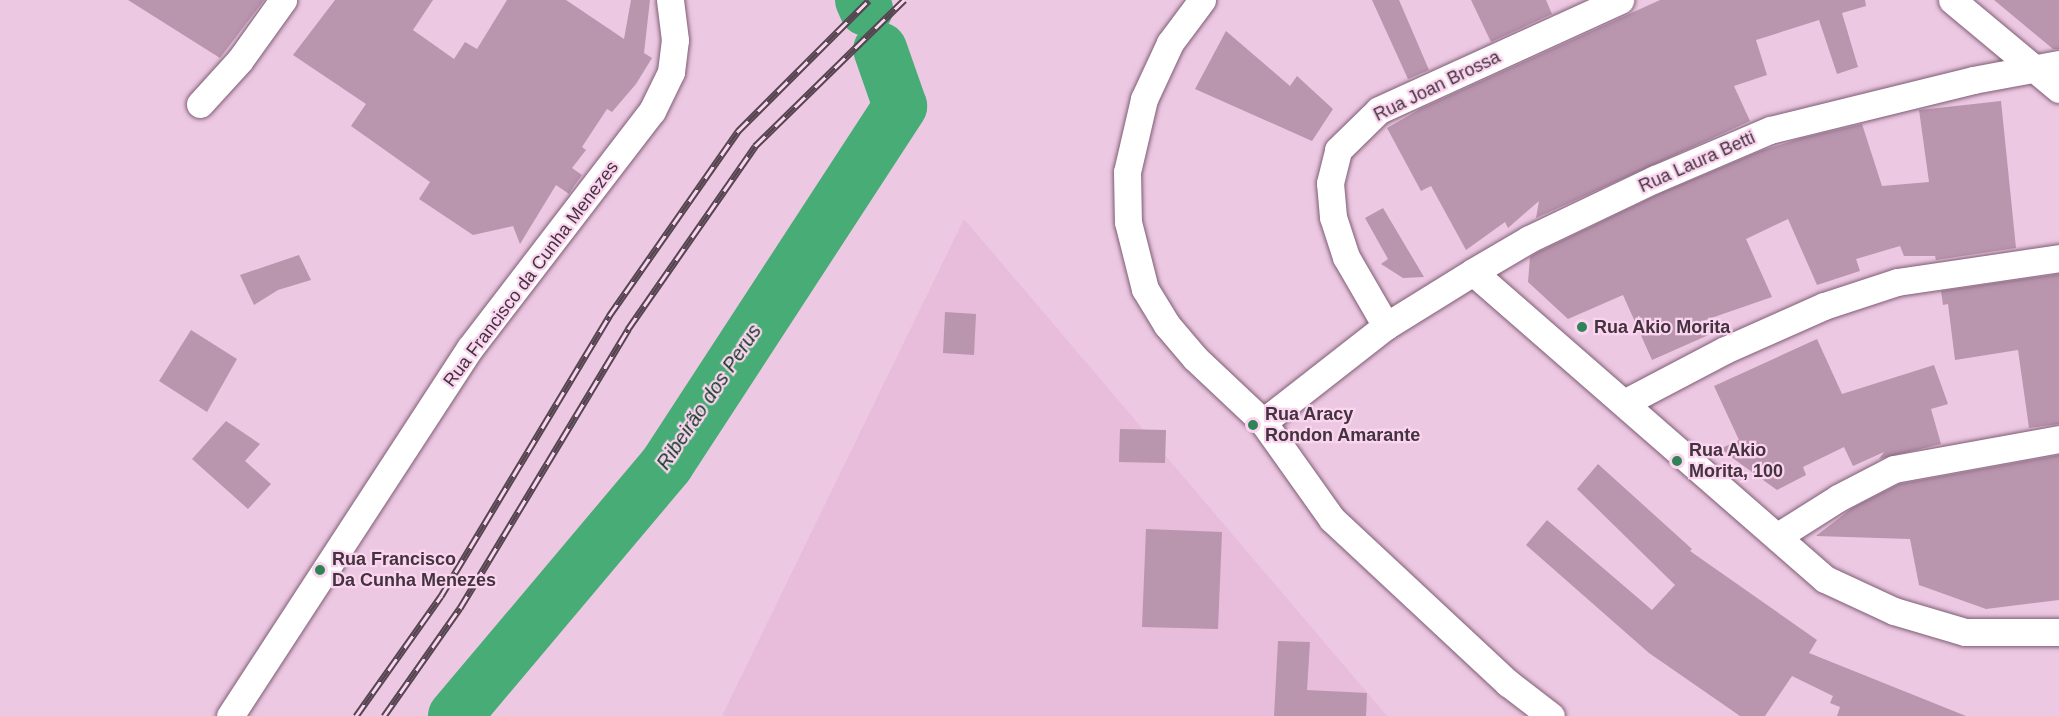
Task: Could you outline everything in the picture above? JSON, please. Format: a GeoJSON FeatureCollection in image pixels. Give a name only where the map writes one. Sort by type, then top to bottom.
{"type":"FeatureCollection","features":[{"type":"Feature","properties":{"kind":"street"},"geometry":{"type":"LineString","coordinates":[[200,104],[240,60],[284,0]]}},
{"type":"Feature","properties":{"kind":"street","name":"Rua Francisco da Cunha Menezes"},"geometry":{"type":"LineString","coordinates":[[230,716],[470,348],[652,111],[671,72],[675,40],[670,0]]}},
{"type":"Feature","properties":{"kind":"street"},"geometry":{"type":"LineString","coordinates":[[1202,0],[1170,43],[1144,99],[1127,172],[1128,222],[1145,289],[1167,325],[1263,422],[1332,519],[1508,683],[1551,716]]}},
{"type":"Feature","properties":{"kind":"street","name":"Rua Joan Brossa"},"geometry":{"type":"LineString","coordinates":[[1386,327],[1346,257],[1333,217],[1330,183],[1338,150],[1379,110],[1620,0]]}},
{"type":"Feature","properties":{"kind":"street"},"geometry":{"type":"LineString","coordinates":[[1952,0],[2047,66],[2059,89]]}},
{"type":"Feature","properties":{"kind":"street","name":"Rua Laura Betti"},"geometry":{"type":"LineString","coordinates":[[1386,327],[1529,239],[1770,130],[2047,66]]}},
{"type":"Feature","properties":{"kind":"street"},"geometry":{"type":"LineString","coordinates":[[1624,403],[1735,345],[1824,306],[1897,282],[2059,258]]}},
{"type":"Feature","properties":{"kind":"street"},"geometry":{"type":"LineString","coordinates":[[1473,272],[1825,579],[1894,611],[1965,632],[2059,632]]}},
{"type":"Feature","properties":{"kind":"street"},"geometry":{"type":"LineString","coordinates":[[1263,422],[1386,327]]}},
{"type":"Feature","properties":{"kind":"street"},"geometry":{"type":"LineString","coordinates":[[1778,536],[1838,498],[1894,469],[2059,439]]}},
{"type":"Feature","properties":{"kind":"shaded area"},"geometry":{"type":"Polygon","coordinates":[[[964,219],[1387,716],[722,716],[964,219]]]}},
{"type":"Feature","properties":{"kind":"building"},"geometry":{"type":"Polygon","coordinates":[[[128,0],[264,0],[220,58],[128,0]]]}},
{"type":"Feature","properties":{"kind":"building"},"geometry":{"type":"Polygon","coordinates":[[[335,0],[433,0],[413,30],[454,59],[465,42],[477,49],[507,0],[566,0],[624,39],[631,0],[650,0],[644,53],[652,58],[636,84],[612,112],[607,109],[582,147],[586,150],[572,168],[582,175],[569,194],[556,185],[520,244],[513,226],[473,235],[419,199],[430,182],[351,126],[366,104],[293,55],[335,0]]]}},
{"type":"Feature","properties":{"kind":"building"},"geometry":{"type":"Polygon","coordinates":[[[1372,0],[1399,0],[1429,70],[1408,79],[1372,0]]]}},
{"type":"Feature","properties":{"kind":"building"},"geometry":{"type":"Polygon","coordinates":[[[1471,0],[1546,0],[1552,14],[1491,42],[1471,0]]]}},
{"type":"Feature","properties":{"kind":"building"},"geometry":{"type":"Polygon","coordinates":[[[1660,0],[1865,0],[1866,6],[1842,13],[1858,67],[1837,74],[1819,20],[1756,40],[1767,75],[1734,86],[1750,121],[1536,218],[1539,201],[1508,228],[1505,222],[1466,250],[1431,186],[1421,191],[1387,128],[1422,108],[1660,0]]]}},
{"type":"Feature","properties":{"kind":"building"},"geometry":{"type":"Polygon","coordinates":[[[1994,0],[2059,0],[2059,49],[2053,49],[1994,0]]]}},
{"type":"Feature","properties":{"kind":"building"},"geometry":{"type":"Polygon","coordinates":[[[1226,31],[1290,86],[1297,76],[1333,109],[1312,141],[1195,89],[1226,31]]]}},
{"type":"Feature","properties":{"kind":"building"},"geometry":{"type":"Polygon","coordinates":[[[2001,101],[2016,248],[1936,260],[1935,256],[1904,256],[1900,246],[1856,259],[1860,271],[1817,285],[1788,219],[1746,239],[1772,297],[1691,325],[1729,326],[1652,360],[1623,295],[1568,319],[1528,282],[1530,257],[1536,253],[1661,193],[1763,150],[1802,138],[1862,124],[1882,186],[1929,182],[1919,110],[2001,101]]]}},
{"type":"Feature","properties":{"kind":"building"},"geometry":{"type":"Polygon","coordinates":[[[1383,208],[1424,277],[1403,278],[1381,264],[1388,259],[1365,218],[1383,208]]]}},
{"type":"Feature","properties":{"kind":"building"},"geometry":{"type":"Polygon","coordinates":[[[299,255],[311,280],[278,290],[254,305],[240,275],[299,255]]]}},
{"type":"Feature","properties":{"kind":"building"},"geometry":{"type":"Polygon","coordinates":[[[2059,274],[2059,424],[2029,428],[2018,350],[1955,360],[1948,304],[1943,305],[1941,291],[2059,274]]]}},
{"type":"Feature","properties":{"kind":"building"},"geometry":{"type":"Polygon","coordinates":[[[945,312],[976,314],[974,355],[943,353],[945,312]]]}},
{"type":"Feature","properties":{"kind":"building"},"geometry":{"type":"Polygon","coordinates":[[[191,330],[237,359],[207,412],[159,381],[191,330]]]}},
{"type":"Feature","properties":{"kind":"building"},"geometry":{"type":"Polygon","coordinates":[[[1817,339],[1842,394],[1934,365],[1948,404],[1931,409],[1941,444],[1879,459],[1884,452],[1853,466],[1844,447],[1803,467],[1806,475],[1777,490],[1720,449],[1739,440],[1714,386],[1817,339]]]}},
{"type":"Feature","properties":{"kind":"building"},"geometry":{"type":"Polygon","coordinates":[[[226,421],[260,444],[245,461],[271,484],[248,509],[192,459],[226,421]]]}},
{"type":"Feature","properties":{"kind":"building"},"geometry":{"type":"Polygon","coordinates":[[[1120,429],[1166,430],[1165,463],[1119,462],[1120,429]]]}},
{"type":"Feature","properties":{"kind":"building"},"geometry":{"type":"Polygon","coordinates":[[[2059,455],[2059,600],[1986,609],[1919,585],[1910,539],[1816,536],[1852,508],[1899,484],[2059,455]]]}},
{"type":"Feature","properties":{"kind":"building"},"geometry":{"type":"Polygon","coordinates":[[[1598,464],[1692,549],[1690,551],[1817,640],[1809,653],[1966,716],[1837,716],[1840,707],[1830,703],[1833,696],[1792,676],[1765,716],[1740,716],[1649,653],[1526,545],[1547,520],[1652,610],[1675,585],[1577,489],[1598,464]]]}},
{"type":"Feature","properties":{"kind":"building"},"geometry":{"type":"Polygon","coordinates":[[[1146,529],[1222,532],[1218,629],[1142,627],[1146,529]]]}},
{"type":"Feature","properties":{"kind":"building"},"geometry":{"type":"Polygon","coordinates":[[[1278,641],[1310,642],[1307,690],[1367,693],[1366,716],[1274,716],[1278,641]]]}},
{"type":"Feature","properties":{"kind":"waterway","name":"Ribeirão dos Perus"},"geometry":{"type":"LineString","coordinates":[[862,0],[866,9]]}},
{"type":"Feature","properties":{"kind":"waterway","name":"Ribeirão dos Perus"},"geometry":{"type":"LineString","coordinates":[[455,716],[667,464],[900,106],[880,49]]}},
{"type":"Feature","properties":{"kind":"railway"},"geometry":{"type":"LineString","coordinates":[[356,716],[441,596],[609,316],[738,131],[869,0]]}},
{"type":"Feature","properties":{"kind":"railway"},"geometry":{"type":"LineString","coordinates":[[384,716],[460,608],[628,329],[755,146],[904,0]]}},
{"type":"Feature","properties":{"kind":"place","name":"Rua Akio Morita"},"geometry":{"type":"Point","coordinates":[1582,327]}},
{"type":"Feature","properties":{"kind":"place","name":"Rua Aracy Rondon Amarante"},"geometry":{"type":"Point","coordinates":[1253,425]}},
{"type":"Feature","properties":{"kind":"place","name":"Rua Akio Morita, 100"},"geometry":{"type":"Point","coordinates":[1677,461]}},
{"type":"Feature","properties":{"kind":"place","name":"Rua Francisco Da Cunha Menezes"},"geometry":{"type":"Point","coordinates":[320,570]}}]}
